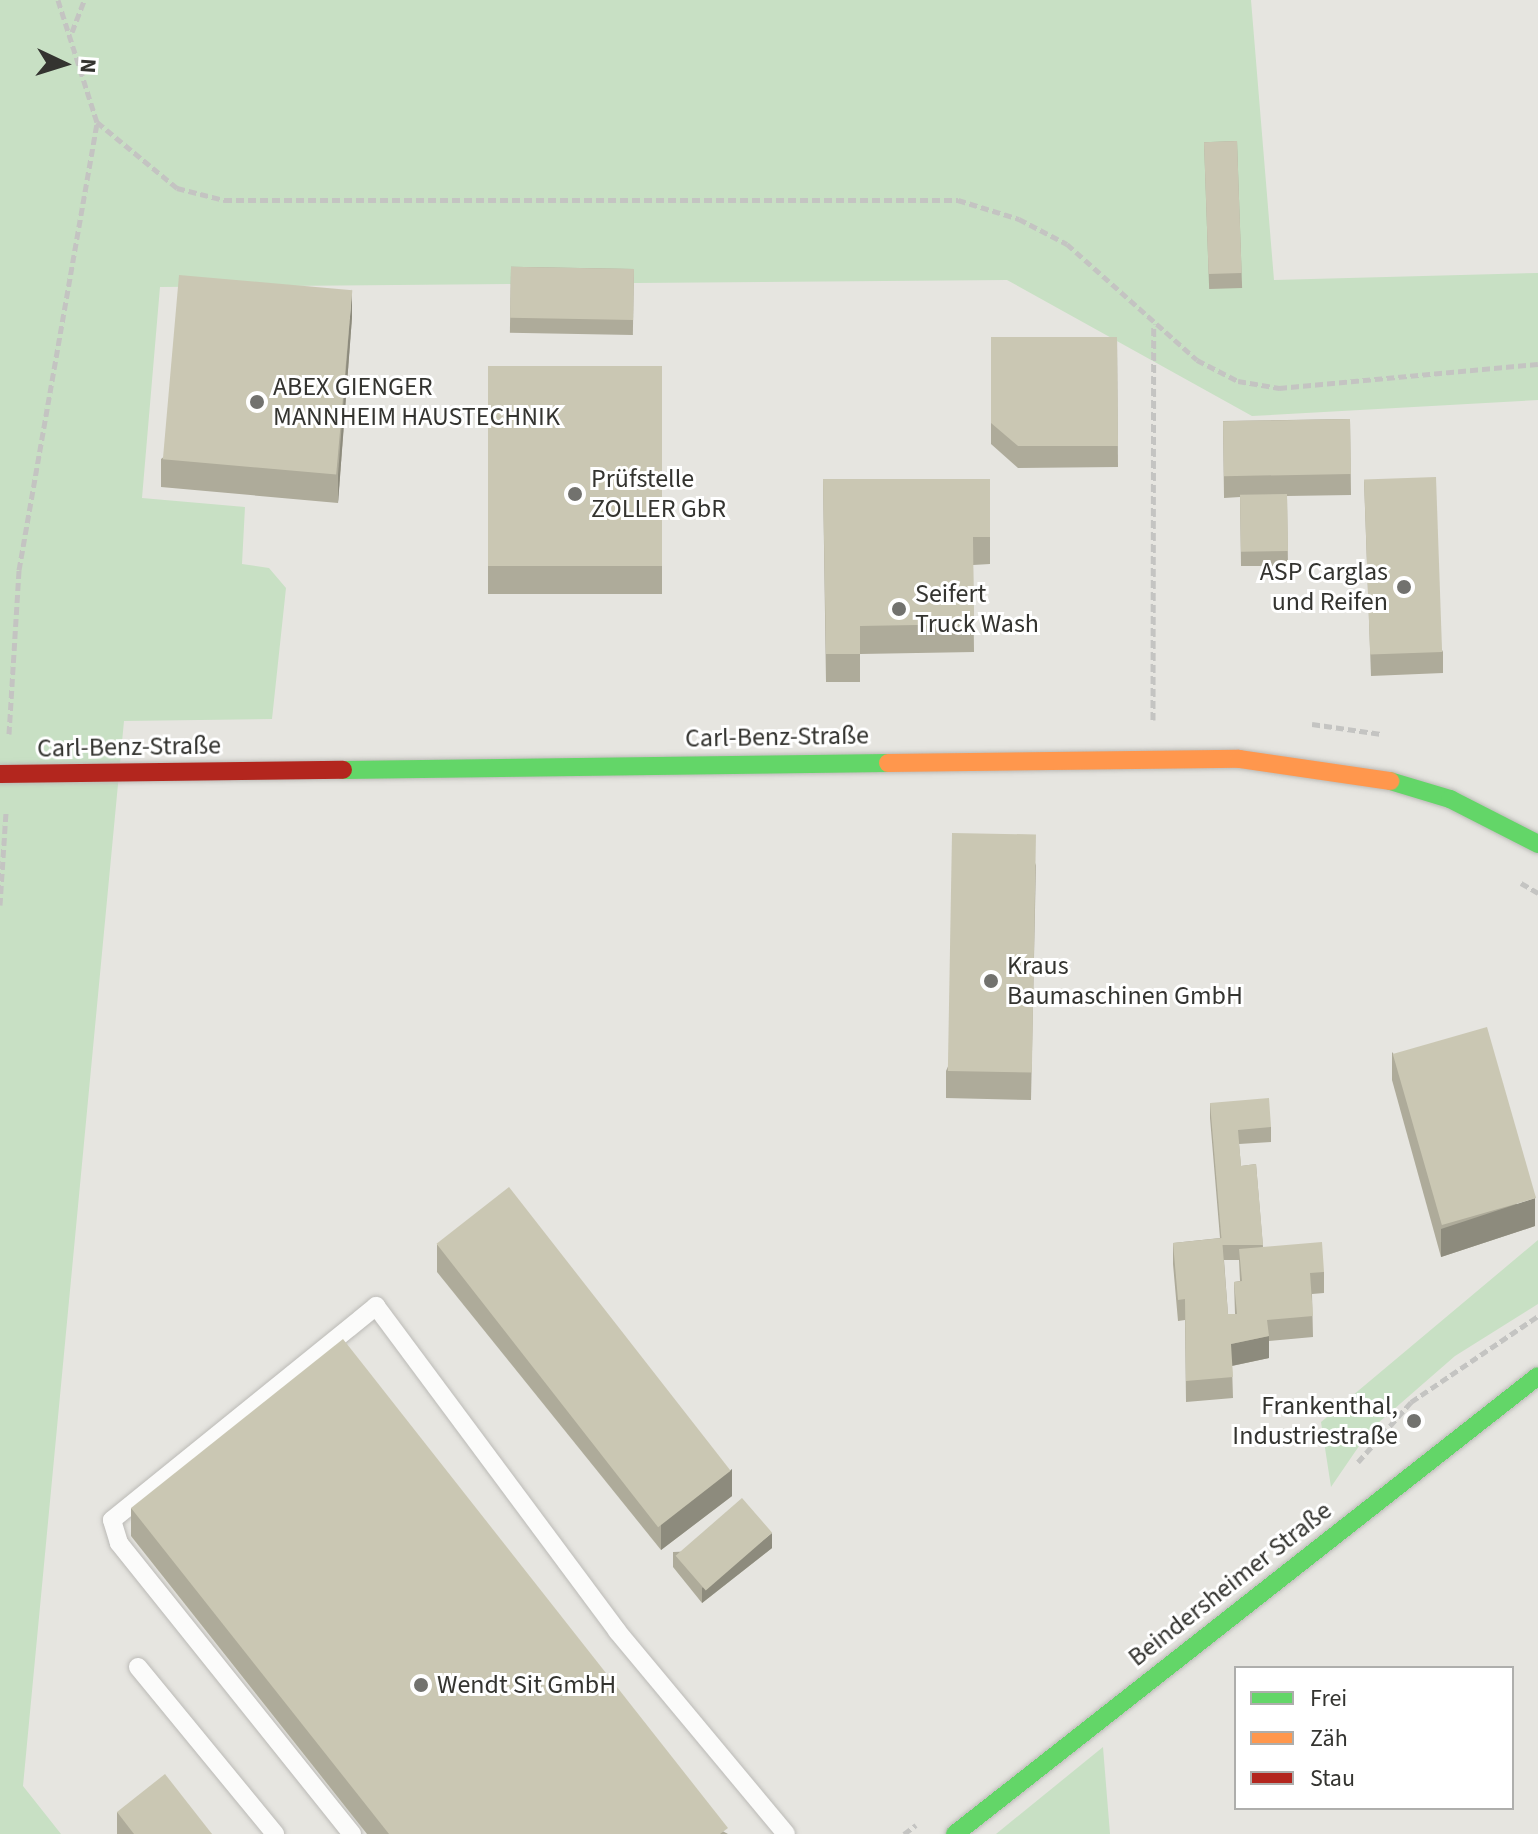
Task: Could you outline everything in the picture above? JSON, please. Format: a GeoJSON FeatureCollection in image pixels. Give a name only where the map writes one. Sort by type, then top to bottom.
{"type":"FeatureCollection","features":[{"type":"Feature","properties":{"kind":"street","name":"Carl-Benz-Straße"},"geometry":{"type":"LineString","coordinates":[[0,774],[1153,757],[1317,764],[1385,779],[1450,799],[1538,844]]}},
{"type":"Feature","properties":{"kind":"street","name":"Beindersheimer Straße"},"geometry":{"type":"LineString","coordinates":[[955,1834],[1538,1376]]}},
{"type":"Feature","properties":{"kind":"lane"},"geometry":{"type":"LineString","coordinates":[[352,1834],[119,1543],[112,1520],[376,1306],[617,1631],[786,1834]]}},
{"type":"Feature","properties":{"kind":"lane"},"geometry":{"type":"LineString","coordinates":[[138,1667],[275,1834]]}},
{"type":"Feature","properties":{"kind":"path"},"geometry":{"type":"LineString","coordinates":[[9,732],[19,570],[97,122],[72,33],[58,0]]}},
{"type":"Feature","properties":{"kind":"path"},"geometry":{"type":"LineString","coordinates":[[72,33],[84,0]]}},
{"type":"Feature","properties":{"kind":"path"},"geometry":{"type":"LineString","coordinates":[[97,122],[177,188],[224,200],[958,200],[1067,244],[1197,360],[1238,381],[1279,388],[1538,364]]}},
{"type":"Feature","properties":{"kind":"path"},"geometry":{"type":"LineString","coordinates":[[1153,757],[1154,324]]}},
{"type":"Feature","properties":{"kind":"path"},"geometry":{"type":"LineString","coordinates":[[0,905],[3,815],[22,815]]}},
{"type":"Feature","properties":{"kind":"path"},"geometry":{"type":"LineString","coordinates":[[1512,878],[1538,893]]}},
{"type":"Feature","properties":{"kind":"path"},"geometry":{"type":"LineString","coordinates":[[1355,1467],[1411,1402],[1538,1316]]}},
{"type":"Feature","properties":{"kind":"green space"},"geometry":{"type":"Polygon","coordinates":[[[0,0],[1251,0],[1274,280],[1538,273],[1538,400],[1252,416],[1007,280],[160,287],[142,498],[245,507],[242,564],[269,568],[286,588],[272,719],[124,721],[23,1786],[61,1834],[0,1834],[0,0]]]}},
{"type":"Feature","properties":{"kind":"green space"},"geometry":{"type":"Polygon","coordinates":[[[1538,1240],[1538,1304],[1455,1356],[1370,1430],[1331,1487],[1321,1422],[1538,1240]]]}},
{"type":"Feature","properties":{"kind":"green space"},"geometry":{"type":"Polygon","coordinates":[[[1103,1747],[1110,1834],[996,1834],[1103,1747]]]}},
{"type":"Feature","properties":{"kind":"building"},"geometry":{"type":"Polygon","coordinates":[[[1237,141],[1242,273],[1209,274],[1204,142],[1237,141]]]}},
{"type":"Feature","properties":{"kind":"building"},"geometry":{"type":"Polygon","coordinates":[[[511,267],[634,269],[633,320],[510,318],[511,267]]]}},
{"type":"Feature","properties":{"kind":"building","name":"ABEX GIENGER MANNHEIM HAUSTECHNIK"},"geometry":{"type":"Polygon","coordinates":[[[179,275],[352,290],[336,474],[163,459],[179,275]]]}},
{"type":"Feature","properties":{"kind":"building"},"geometry":{"type":"Polygon","coordinates":[[[991,337],[1117,337],[1118,446],[1018,446],[991,423],[991,337]]]}},
{"type":"Feature","properties":{"kind":"building","name":"Prüfstelle ZOLLER GbR"},"geometry":{"type":"Polygon","coordinates":[[[488,366],[662,366],[662,566],[488,566],[488,366]]]}},
{"type":"Feature","properties":{"kind":"building"},"geometry":{"type":"Polygon","coordinates":[[[1350,419],[1351,474],[1224,476],[1223,421],[1350,419]]]}},
{"type":"Feature","properties":{"kind":"building","name":"ASP Carglas und Reifen"},"geometry":{"type":"Polygon","coordinates":[[[1436,477],[1442,652],[1370,654],[1364,480],[1436,477]]]}},
{"type":"Feature","properties":{"kind":"building","name":"Seifert Truck Wash"},"geometry":{"type":"Polygon","coordinates":[[[823,479],[990,479],[990,537],[973,537],[974,624],[860,626],[860,654],[826,654],[823,479]]]}},
{"type":"Feature","properties":{"kind":"building"},"geometry":{"type":"Polygon","coordinates":[[[1287,494],[1288,551],[1241,552],[1240,495],[1287,494]]]}},
{"type":"Feature","properties":{"kind":"building","name":"Kraus Baumaschinen GmbH"},"geometry":{"type":"Polygon","coordinates":[[[952,833],[1036,834],[1032,1072],[948,1071],[952,833]]]}},
{"type":"Feature","properties":{"kind":"building"},"geometry":{"type":"Polygon","coordinates":[[[1487,1027],[1536,1198],[1442,1225],[1393,1054],[1487,1027]]]}},
{"type":"Feature","properties":{"kind":"building"},"geometry":{"type":"Polygon","coordinates":[[[1269,1098],[1271,1127],[1238,1130],[1241,1166],[1256,1164],[1263,1245],[1222,1245],[1210,1103],[1269,1098]]]}},
{"type":"Feature","properties":{"kind":"building"},"geometry":{"type":"Polygon","coordinates":[[[509,1187],[731,1471],[658,1527],[437,1244],[509,1187]]]}},
{"type":"Feature","properties":{"kind":"building"},"geometry":{"type":"Polygon","coordinates":[[[1222,1238],[1228,1314],[1237,1314],[1234,1282],[1242,1281],[1239,1249],[1322,1242],[1324,1272],[1310,1273],[1313,1316],[1267,1320],[1269,1336],[1231,1344],[1233,1377],[1186,1381],[1185,1299],[1178,1300],[1173,1243],[1222,1238]]]}},
{"type":"Feature","properties":{"kind":"building","name":"Wendt Sit GmbH"},"geometry":{"type":"Polygon","coordinates":[[[343,1339],[728,1828],[720,1834],[389,1834],[131,1508],[343,1339]]]}},
{"type":"Feature","properties":{"kind":"building"},"geometry":{"type":"Polygon","coordinates":[[[742,1498],[772,1533],[706,1590],[676,1556],[742,1498]]]}},
{"type":"Feature","properties":{"kind":"building"},"geometry":{"type":"Polygon","coordinates":[[[165,1774],[212,1834],[134,1834],[117,1812],[165,1774]]]}},
{"type":"Feature","properties":{"kind":"traffic: fast"},"geometry":{"type":"LineString","coordinates":[[343,770],[888,763]]}},
{"type":"Feature","properties":{"kind":"traffic: fast"},"geometry":{"type":"LineString","coordinates":[[1390,781],[1450,799],[1538,844]]}},
{"type":"Feature","properties":{"kind":"traffic: fast"},"geometry":{"type":"LineString","coordinates":[[955,1834],[1538,1376]]}},
{"type":"Feature","properties":{"kind":"traffic: slow"},"geometry":{"type":"LineString","coordinates":[[888,763],[1239,759],[1390,781]]}},
{"type":"Feature","properties":{"kind":"traffic: jam"},"geometry":{"type":"LineString","coordinates":[[0,774],[343,770]]}},
{"type":"Feature","properties":{"kind":"place","name":"ABEX GIENGER MANNHEIM HAUSTECHNIK"},"geometry":{"type":"Point","coordinates":[257,402]}},
{"type":"Feature","properties":{"kind":"place","name":"Prüfstelle ZOLLER GbR"},"geometry":{"type":"Point","coordinates":[575,494]}},
{"type":"Feature","properties":{"kind":"place","name":"ASP Carglas und Reifen"},"geometry":{"type":"Point","coordinates":[1404,587]}},
{"type":"Feature","properties":{"kind":"place","name":"Seifert Truck Wash"},"geometry":{"type":"Point","coordinates":[899,609]}},
{"type":"Feature","properties":{"kind":"place","name":"Kraus Baumaschinen GmbH"},"geometry":{"type":"Point","coordinates":[991,981]}},
{"type":"Feature","properties":{"kind":"place","name":"Frankenthal, Industriestraße"},"geometry":{"type":"Point","coordinates":[1414,1421]}},
{"type":"Feature","properties":{"kind":"place","name":"Wendt Sit GmbH"},"geometry":{"type":"Point","coordinates":[421,1685]}}]}
